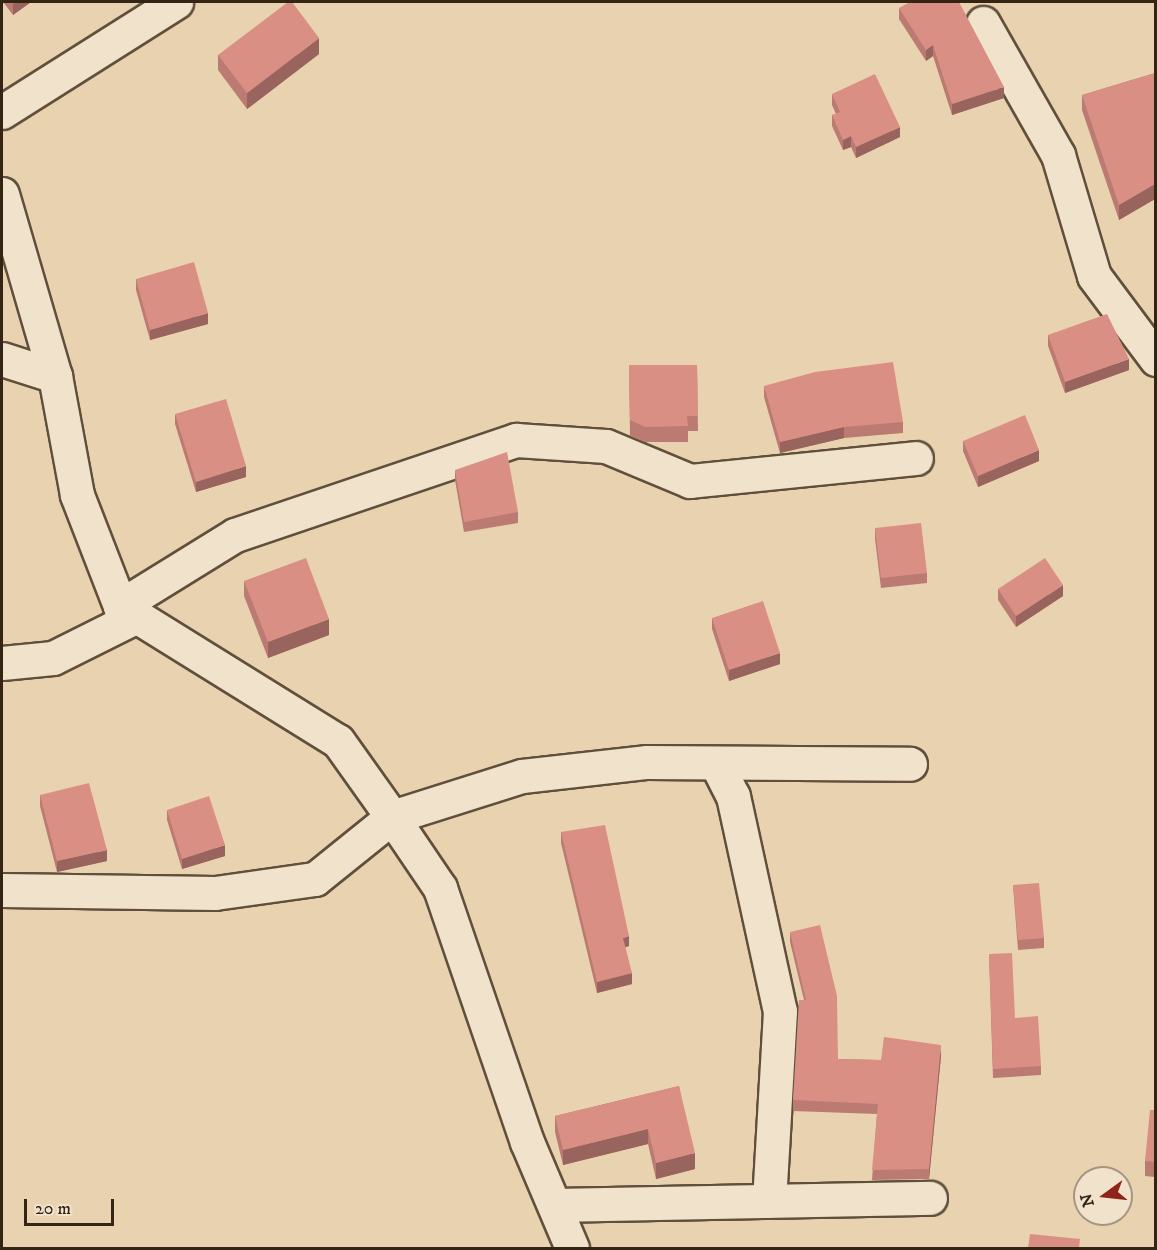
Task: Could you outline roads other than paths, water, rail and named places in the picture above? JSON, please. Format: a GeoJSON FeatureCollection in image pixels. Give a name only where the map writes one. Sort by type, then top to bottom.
{"type":"FeatureCollection","features":[{"type":"Feature","properties":{"kind":"street"},"geometry":{"type":"LineString","coordinates":[[2,112],[176,2]]}},
{"type":"Feature","properties":{"kind":"street"},"geometry":{"type":"LineString","coordinates":[[983,23],[1058,155],[1094,276],[1155,360]]}},
{"type":"Feature","properties":{"kind":"street"},"geometry":{"type":"LineString","coordinates":[[2,194],[55,376],[76,495],[128,611],[338,741],[392,817],[440,888],[527,1142],[557,1205],[572,1248]]}},
{"type":"Feature","properties":{"kind":"street"},"geometry":{"type":"LineString","coordinates":[[2,359],[55,376]]}},
{"type":"Feature","properties":{"kind":"street"},"geometry":{"type":"LineString","coordinates":[[2,663],[54,658],[128,611],[235,535],[516,440],[606,446],[690,481],[916,458]]}},
{"type":"Feature","properties":{"kind":"street"},"geometry":{"type":"LineString","coordinates":[[2,890],[215,893],[315,879],[392,817],[522,776],[647,762],[910,764]]}},
{"type":"Feature","properties":{"kind":"street"},"geometry":{"type":"LineString","coordinates":[[716,763],[736,807],[780,1011],[769,1201]]}},
{"type":"Feature","properties":{"kind":"street"},"geometry":{"type":"LineString","coordinates":[[557,1205],[930,1198]]}}]}
